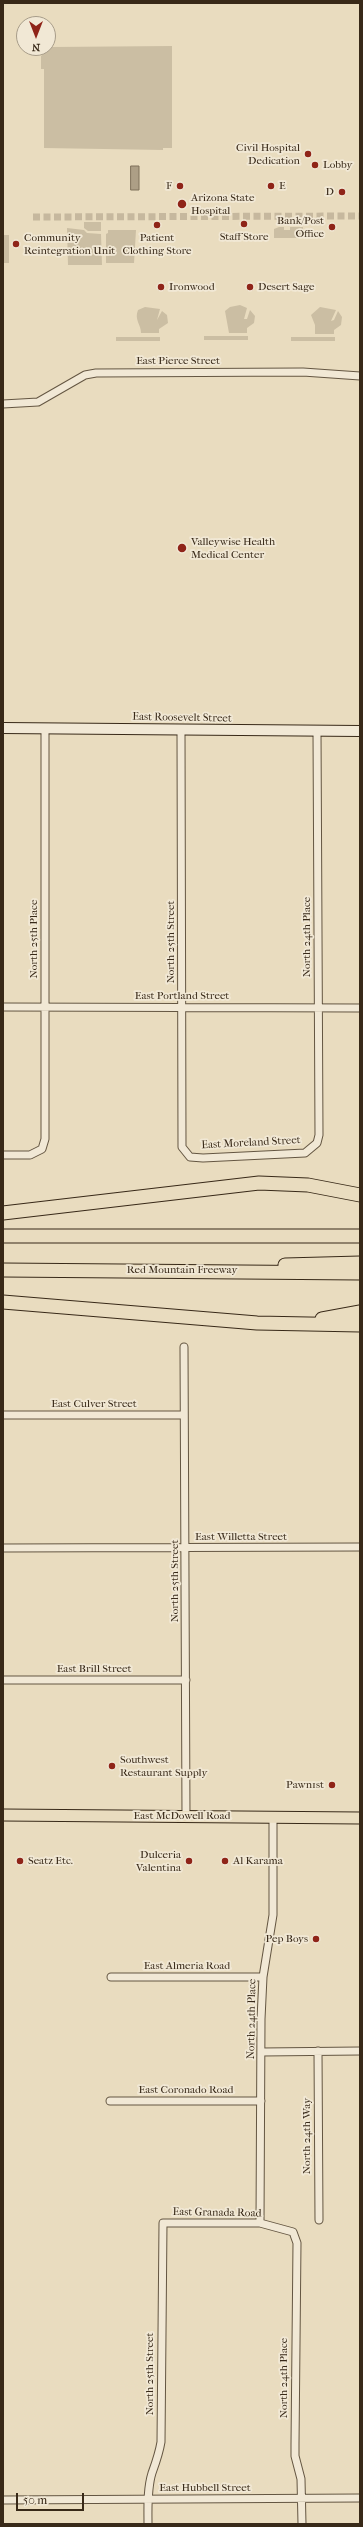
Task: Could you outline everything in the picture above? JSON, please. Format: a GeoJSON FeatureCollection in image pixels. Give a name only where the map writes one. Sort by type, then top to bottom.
{"type":"FeatureCollection","features":[{"type":"Feature","properties":{"kind":"highway"},"geometry":{"type":"LineString","coordinates":[[3,1213],[243,1184],[308,1185],[360,1189]]}},
{"type":"Feature","properties":{"kind":"highway"},"geometry":{"type":"LineString","coordinates":[[308,1185],[360,1195]]}},
{"type":"Feature","properties":{"kind":"highway"},"geometry":{"type":"LineString","coordinates":[[3,1236],[360,1236]]}},
{"type":"Feature","properties":{"kind":"highway"},"geometry":{"type":"LineString","coordinates":[[241,1270],[304,1263],[360,1262]]}},
{"type":"Feature","properties":{"kind":"highway","name":"Red Mountain Freeway"},"geometry":{"type":"LineString","coordinates":[[3,1270],[241,1270],[360,1272]]}},
{"type":"Feature","properties":{"kind":"highway"},"geometry":{"type":"LineString","coordinates":[[3,1302],[230,1321],[360,1325]]}},
{"type":"Feature","properties":{"kind":"highway"},"geometry":{"type":"LineString","coordinates":[[297,1324],[360,1312]]}},
{"type":"Feature","properties":{"kind":"main road","name":"East McDowell Road"},"geometry":{"type":"LineString","coordinates":[[3,1814],[360,1818]]}},
{"type":"Feature","properties":{"kind":"street","name":"East Pierce Street"},"geometry":{"type":"LineString","coordinates":[[3,404],[38,402],[85,375],[96,373],[303,372],[360,376]]}},
{"type":"Feature","properties":{"kind":"street","name":"East Roosevelt Street"},"geometry":{"type":"LineString","coordinates":[[3,728],[360,731]]}},
{"type":"Feature","properties":{"kind":"street","name":"North 25th Place"},"geometry":{"type":"LineString","coordinates":[[3,1155],[30,1155],[42,1149],[45,1139],[45,728]]}},
{"type":"Feature","properties":{"kind":"street","name":"North 25th Street"},"geometry":{"type":"LineString","coordinates":[[181,730],[182,1147],[185,1153]]}},
{"type":"Feature","properties":{"kind":"street","name":"North 24th Place"},"geometry":{"type":"LineString","coordinates":[[317,731],[319,1135],[317,1144]]}},
{"type":"Feature","properties":{"kind":"street","name":"East Portland Street"},"geometry":{"type":"LineString","coordinates":[[3,1007],[360,1008]]}},
{"type":"Feature","properties":{"kind":"street","name":"East Moreland Street"},"geometry":{"type":"LineString","coordinates":[[185,1153],[190,1157],[203,1158],[305,1153],[317,1144]]}},
{"type":"Feature","properties":{"kind":"street","name":"North 25th Street"},"geometry":{"type":"LineString","coordinates":[[184,1347],[186,1816]]}},
{"type":"Feature","properties":{"kind":"street","name":"East Culver Street"},"geometry":{"type":"LineString","coordinates":[[3,1415],[184,1415]]}},
{"type":"Feature","properties":{"kind":"street","name":"East Willetta Street"},"geometry":{"type":"LineString","coordinates":[[3,1548],[360,1548]]}},
{"type":"Feature","properties":{"kind":"street","name":"East Brill Street"},"geometry":{"type":"LineString","coordinates":[[3,1680],[186,1680]]}},
{"type":"Feature","properties":{"kind":"street","name":"North 24th Place"},"geometry":{"type":"LineString","coordinates":[[260,2224],[263,1977],[273,1915],[273,1816]]}},
{"type":"Feature","properties":{"kind":"street","name":"East Almeria Road"},"geometry":{"type":"LineString","coordinates":[[111,1977],[263,1977]]}},
{"type":"Feature","properties":{"kind":"street","name":"North 24th Way"},"geometry":{"type":"LineString","coordinates":[[318,2051],[318,2220]]}},
{"type":"Feature","properties":{"kind":"street"},"geometry":{"type":"LineString","coordinates":[[262,2052],[360,2051]]}},
{"type":"Feature","properties":{"kind":"street","name":"East Coronado Road"},"geometry":{"type":"LineString","coordinates":[[110,2101],[261,2101]]}},
{"type":"Feature","properties":{"kind":"street","name":"North 25th Street"},"geometry":{"type":"LineString","coordinates":[[148,2524],[148,2499],[152,2473],[158,2461],[161,2442],[163,2223]]}},
{"type":"Feature","properties":{"kind":"street","name":"East Granada Road"},"geometry":{"type":"LineString","coordinates":[[163,2223],[260,2224],[293,2232]]}},
{"type":"Feature","properties":{"kind":"street","name":"North 24th Place"},"geometry":{"type":"LineString","coordinates":[[293,2232],[296,2244],[295,2450],[301,2478],[302,2524]]}},
{"type":"Feature","properties":{"kind":"street","name":"East Hubbell Street"},"geometry":{"type":"LineString","coordinates":[[3,2500],[360,2498]]}},
{"type":"Feature","properties":{"kind":"shaded area"},"geometry":{"type":"Polygon","coordinates":[[[172,46],[172,148],[163,148],[163,150],[44,148],[44,69],[41,69],[41,56],[56,56],[56,47],[172,46]]]}},
{"type":"Feature","properties":{"kind":"shaded area"},"geometry":{"type":"Polygon","coordinates":[[[131,166],[139,166],[139,190],[131,190],[131,166]]]}},
{"type":"Feature","properties":{"kind":"shaded area"},"geometry":{"type":"Polygon","coordinates":[[[84,222],[101,222],[101,231],[88,231],[84,228],[84,222]]]}},
{"type":"Feature","properties":{"kind":"shaded area"},"geometry":{"type":"Polygon","coordinates":[[[284,227],[284,230],[290,230],[290,227],[303,227],[303,238],[274,238],[274,229],[284,227]]]}},
{"type":"Feature","properties":{"kind":"shaded area"},"geometry":{"type":"Polygon","coordinates":[[[67,228],[84,230],[87,233],[101,234],[102,265],[68,265],[67,228]]]}},
{"type":"Feature","properties":{"kind":"shaded area"},"geometry":{"type":"Polygon","coordinates":[[[108,230],[136,230],[134,263],[106,263],[106,234],[108,233],[108,230]]]}},
{"type":"Feature","properties":{"kind":"shaded area"},"geometry":{"type":"Polygon","coordinates":[[[3,235],[9,235],[9,263],[3,263],[3,235]]]}},
{"type":"Feature","properties":{"kind":"shaded area"},"geometry":{"type":"Polygon","coordinates":[[[240,305],[247,308],[244,319],[247,319],[250,310],[255,316],[254,323],[247,328],[247,333],[229,333],[225,311],[230,307],[240,305]]]}},
{"type":"Feature","properties":{"kind":"shaded area"},"geometry":{"type":"Polygon","coordinates":[[[145,307],[160,309],[157,320],[162,311],[167,315],[168,323],[159,329],[159,333],[141,333],[137,313],[138,310],[145,307]]]}},
{"type":"Feature","properties":{"kind":"shaded area"},"geometry":{"type":"Polygon","coordinates":[[[320,307],[336,310],[331,321],[334,320],[338,311],[342,317],[341,325],[334,330],[334,334],[315,334],[315,325],[311,315],[320,307]]]}},
{"type":"Feature","properties":{"kind":"shaded area"},"geometry":{"type":"Polygon","coordinates":[[[204,336],[248,336],[248,340],[204,340],[204,336]]]}},
{"type":"Feature","properties":{"kind":"shaded area"},"geometry":{"type":"Polygon","coordinates":[[[116,337],[160,337],[160,341],[116,341],[116,337]]]}},
{"type":"Feature","properties":{"kind":"shaded area"},"geometry":{"type":"Polygon","coordinates":[[[291,337],[335,337],[335,341],[291,341],[291,337]]]}},
{"type":"Feature","properties":{"kind":"tunnel"},"geometry":{"type":"LineString","coordinates":[[33,217],[360,216]]}},
{"type":"Feature","properties":{"kind":"place","name":"Civil Hospital Dedication"},"geometry":{"type":"Point","coordinates":[308,154]}},
{"type":"Feature","properties":{"kind":"place","name":"Lobby"},"geometry":{"type":"Point","coordinates":[315,165]}},
{"type":"Feature","properties":{"kind":"place","name":"F"},"geometry":{"type":"Point","coordinates":[180,186]}},
{"type":"Feature","properties":{"kind":"place","name":"E"},"geometry":{"type":"Point","coordinates":[271,186]}},
{"type":"Feature","properties":{"kind":"place","name":"D"},"geometry":{"type":"Point","coordinates":[342,192]}},
{"type":"Feature","properties":{"kind":"place","name":"Arizona State Hospital"},"geometry":{"type":"Point","coordinates":[182,204]}},
{"type":"Feature","properties":{"kind":"place","name":"Staff Store"},"geometry":{"type":"Point","coordinates":[244,224]}},
{"type":"Feature","properties":{"kind":"place","name":"Patient Clothing Store"},"geometry":{"type":"Point","coordinates":[157,225]}},
{"type":"Feature","properties":{"kind":"place","name":"Bank/Post Office"},"geometry":{"type":"Point","coordinates":[332,227]}},
{"type":"Feature","properties":{"kind":"place","name":"Community Reintegration Unit"},"geometry":{"type":"Point","coordinates":[16,244]}},
{"type":"Feature","properties":{"kind":"place","name":"Ironwood"},"geometry":{"type":"Point","coordinates":[161,287]}},
{"type":"Feature","properties":{"kind":"place","name":"Desert Sage"},"geometry":{"type":"Point","coordinates":[250,287]}},
{"type":"Feature","properties":{"kind":"place","name":"Valleywise Health Medical Center"},"geometry":{"type":"Point","coordinates":[182,548]}},
{"type":"Feature","properties":{"kind":"place","name":"Southwest Restaurant Supply"},"geometry":{"type":"Point","coordinates":[112,1766]}},
{"type":"Feature","properties":{"kind":"place","name":"Pawn1st"},"geometry":{"type":"Point","coordinates":[332,1785]}},
{"type":"Feature","properties":{"kind":"place","name":"Seatz Etc."},"geometry":{"type":"Point","coordinates":[20,1861]}},
{"type":"Feature","properties":{"kind":"place","name":"Dulceria Valentina"},"geometry":{"type":"Point","coordinates":[189,1861]}},
{"type":"Feature","properties":{"kind":"place","name":"Al Karama"},"geometry":{"type":"Point","coordinates":[225,1861]}},
{"type":"Feature","properties":{"kind":"place","name":"Pep Boys"},"geometry":{"type":"Point","coordinates":[316,1939]}}]}
